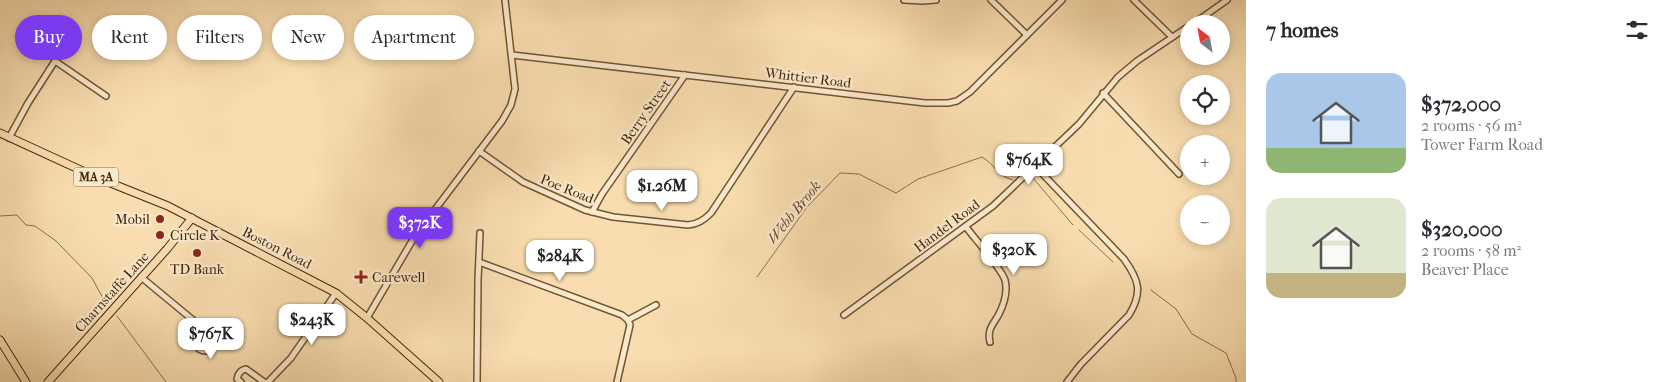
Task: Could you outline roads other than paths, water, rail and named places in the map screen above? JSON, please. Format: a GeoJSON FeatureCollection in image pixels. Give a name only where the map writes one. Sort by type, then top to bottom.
{"type":"FeatureCollection","features":[{"type":"Feature","properties":{"kind":"main road","name":"Boston Road"},"geometry":{"type":"LineString","coordinates":[[0,134],[192,218],[336,293],[439,382]]}},
{"type":"Feature","properties":{"kind":"main road","name":"Charnstaffe Lane"},"geometry":{"type":"LineString","coordinates":[[48,382],[167,249],[192,218]]}},
{"type":"Feature","properties":{"kind":"main road"},"geometry":{"type":"LineString","coordinates":[[0,340],[26,382]]}},
{"type":"Feature","properties":{"kind":"street"},"geometry":{"type":"LineString","coordinates":[[367,318],[416,236],[502,121],[511,105],[514,89],[505,0]]}},
{"type":"Feature","properties":{"kind":"street"},"geometry":{"type":"LineString","coordinates":[[904,0],[923,2],[936,0]]}},
{"type":"Feature","properties":{"kind":"street"},"geometry":{"type":"LineString","coordinates":[[991,0],[1027,35]]}},
{"type":"Feature","properties":{"kind":"street","name":"Whittier Road"},"geometry":{"type":"LineString","coordinates":[[512,55],[925,102],[948,103],[970,92],[1062,0]]}},
{"type":"Feature","properties":{"kind":"street"},"geometry":{"type":"LineString","coordinates":[[1134,0],[1172,37]]}},
{"type":"Feature","properties":{"kind":"street"},"geometry":{"type":"LineString","coordinates":[[1206,15],[1227,0]]}},
{"type":"Feature","properties":{"kind":"street","name":"Handel Road"},"geometry":{"type":"LineString","coordinates":[[844,314],[993,206],[1078,124],[1128,68],[1180,32]]}},
{"type":"Feature","properties":{"kind":"street"},"geometry":{"type":"LineString","coordinates":[[9,138],[28,103],[55,61],[106,96]]}},
{"type":"Feature","properties":{"kind":"street","name":"Berry Street"},"geometry":{"type":"LineString","coordinates":[[592,212],[602,194],[685,75]]}},
{"type":"Feature","properties":{"kind":"street","name":"Poe Road"},"geometry":{"type":"LineString","coordinates":[[479,152],[523,182],[592,212],[613,217],[688,225],[695,224],[706,219],[720,200],[794,87]]}},
{"type":"Feature","properties":{"kind":"street"},"geometry":{"type":"LineString","coordinates":[[1104,93],[1179,174]]}},
{"type":"Feature","properties":{"kind":"street"},"geometry":{"type":"LineString","coordinates":[[1035,166],[1124,259],[1135,276],[1139,291],[1135,305],[1129,315],[1081,364],[1067,382]]}},
{"type":"Feature","properties":{"kind":"street"},"geometry":{"type":"LineString","coordinates":[[966,227],[1005,280],[1006,295],[1003,306],[988,334],[990,342]]}},
{"type":"Feature","properties":{"kind":"street"},"geometry":{"type":"LineString","coordinates":[[477,382],[480,233]]}},
{"type":"Feature","properties":{"kind":"street"},"geometry":{"type":"LineString","coordinates":[[479,262],[622,315],[628,320],[630,326],[617,382]]}},
{"type":"Feature","properties":{"kind":"street"},"geometry":{"type":"LineString","coordinates":[[141,277],[193,320],[202,334]]}},
{"type":"Feature","properties":{"kind":"street"},"geometry":{"type":"LineString","coordinates":[[268,382],[291,358],[336,293]]}},
{"type":"Feature","properties":{"kind":"street"},"geometry":{"type":"LineString","coordinates":[[628,320],[656,305]]}},
{"type":"Feature","properties":{"kind":"street"},"geometry":{"type":"LineString","coordinates":[[241,382],[238,379],[238,374],[246,369],[264,382]]}},
{"type":"Feature","properties":{"kind":"waterway","name":"Webb Brook"},"geometry":{"type":"LineString","coordinates":[[757,277],[807,207],[840,173],[859,174],[896,193],[918,179],[982,157],[1003,176],[1013,180]]}},
{"type":"Feature","properties":{"kind":"waterway","name":"Webb Brook"},"geometry":{"type":"LineString","coordinates":[[1033,178],[1073,225]]}},
{"type":"Feature","properties":{"kind":"waterway"},"geometry":{"type":"LineString","coordinates":[[0,216],[17,215],[26,225],[35,226],[56,241],[92,278],[105,302]]}},
{"type":"Feature","properties":{"kind":"waterway","name":"Webb Brook"},"geometry":{"type":"LineString","coordinates":[[1079,230],[1113,262]]}},
{"type":"Feature","properties":{"kind":"waterway","name":"Webb Brook"},"geometry":{"type":"LineString","coordinates":[[1151,290],[1176,309],[1192,334],[1226,353],[1236,382]]}},
{"type":"Feature","properties":{"kind":"waterway"},"geometry":{"type":"LineString","coordinates":[[117,316],[166,382]]}},
{"type":"Feature","properties":{"kind":"place","name":"Mobil"},"geometry":{"type":"Point","coordinates":[160,219]}},
{"type":"Feature","properties":{"kind":"place","name":"Circle K"},"geometry":{"type":"Point","coordinates":[160,235]}},
{"type":"Feature","properties":{"kind":"place","name":"TD Bank"},"geometry":{"type":"Point","coordinates":[197,253]}},
{"type":"Feature","properties":{"kind":"place","name":"Carewell"},"geometry":{"type":"Point","coordinates":[361,277]}}]}
